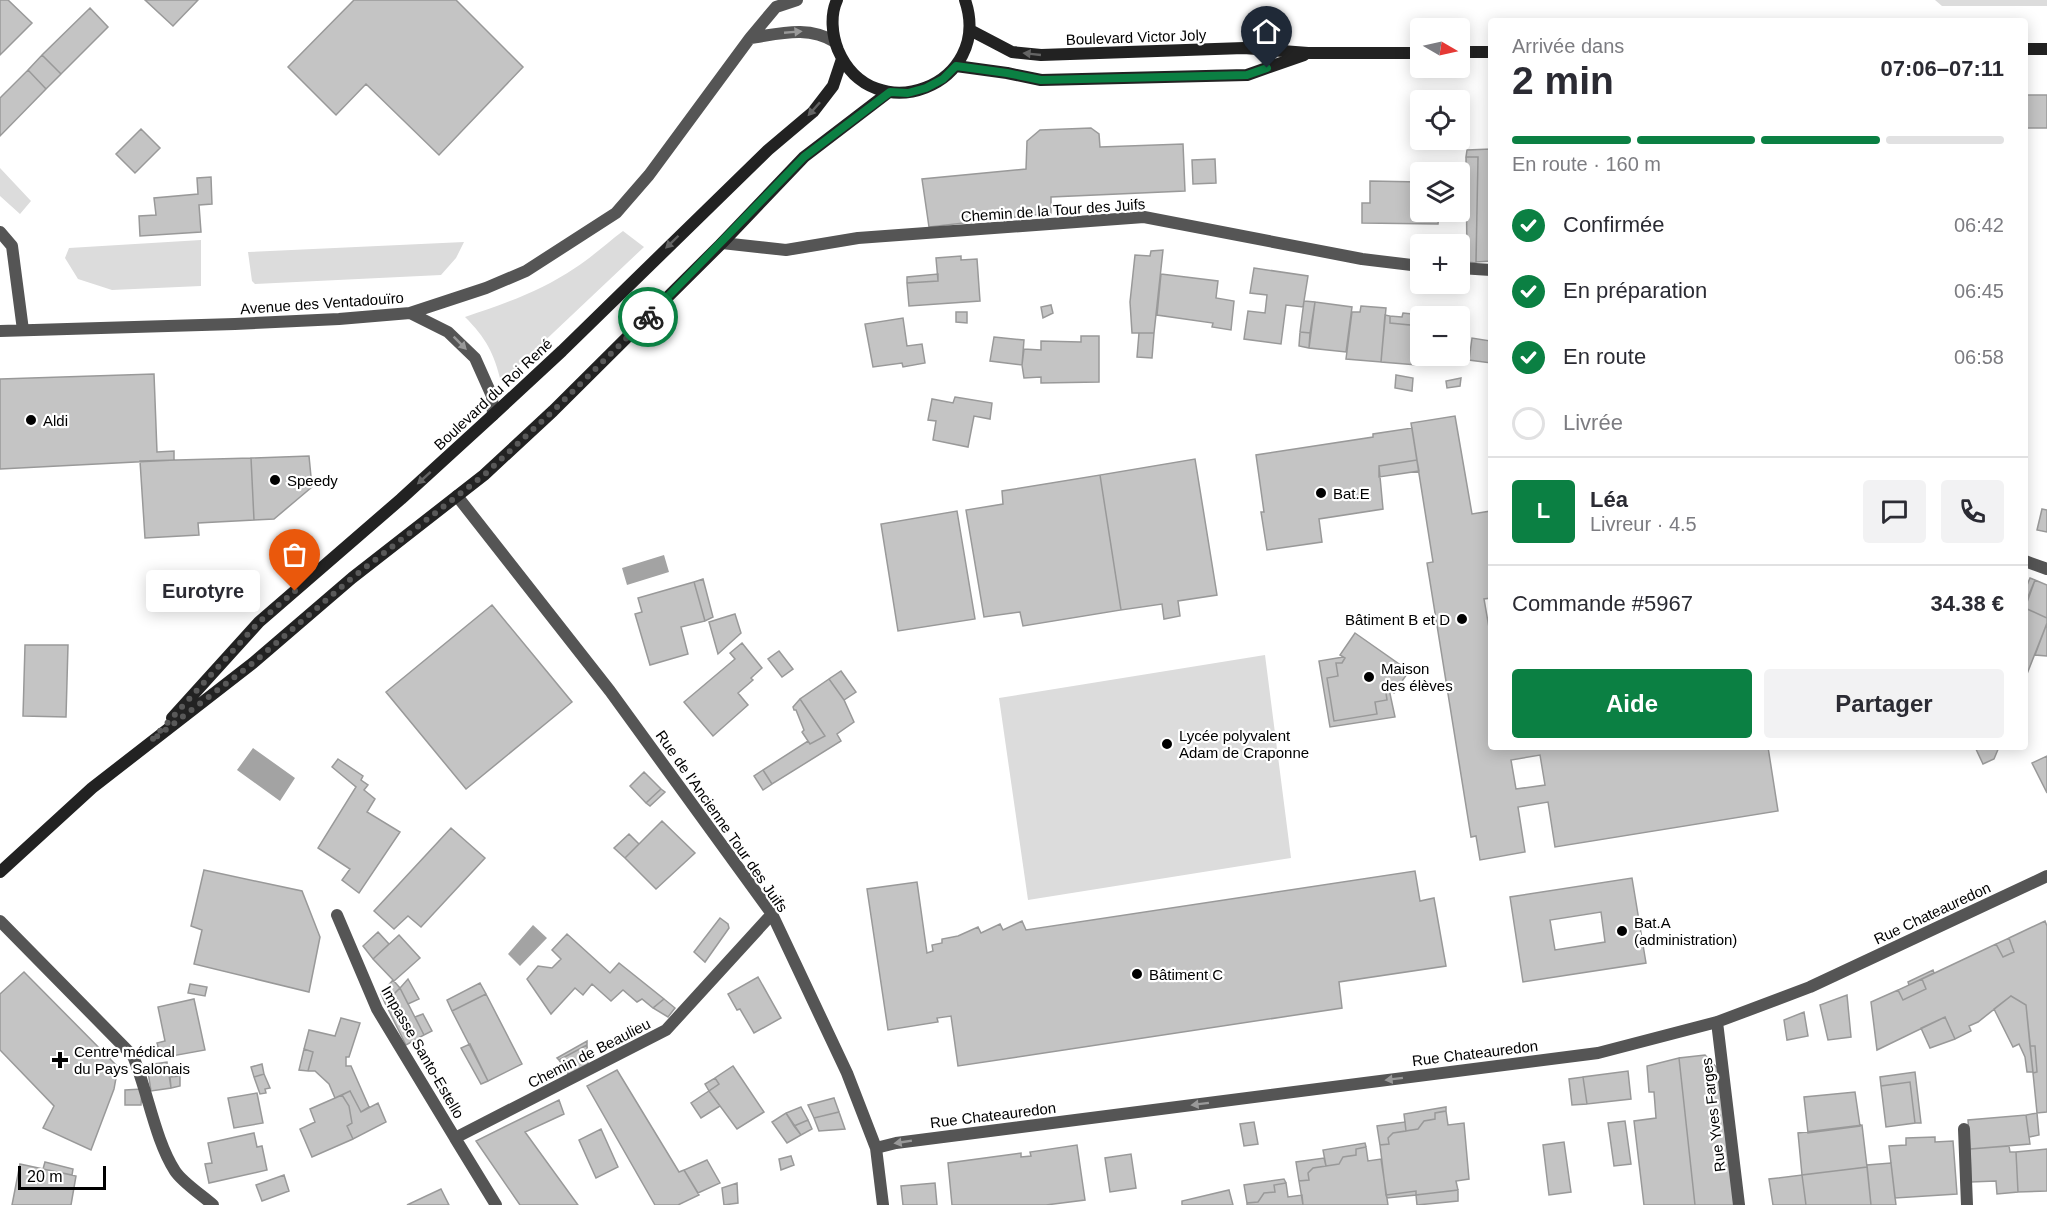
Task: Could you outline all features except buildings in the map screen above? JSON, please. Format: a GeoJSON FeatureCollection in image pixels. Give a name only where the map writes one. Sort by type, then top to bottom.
{"type":"FeatureCollection","features":[{"type":"Feature","properties":{"kind":"main road"},"geometry":{"type":"LineString","coordinates":[[837,0],[832,24],[835,42],[842,59],[854,75],[871,86],[890,92],[908,93],[926,88],[943,79],[956,66],[965,49],[970,30],[969,12],[965,0]]}},
{"type":"Feature","properties":{"kind":"main road","name":"Boulevard Victor Joly"},"geometry":{"type":"LineString","coordinates":[[970,30],[1012,52],[1041,55],[1245,48],[1308,53],[1410,53]]}},
{"type":"Feature","properties":{"kind":"main road"},"geometry":{"type":"LineString","coordinates":[[2028,49],[2047,49]]}},
{"type":"Feature","properties":{"kind":"main road"},"geometry":{"type":"LineString","coordinates":[[1470,52],[1488,52]]}},
{"type":"Feature","properties":{"kind":"main road","name":"Boulevard Victor Joly"},"geometry":{"type":"LineString","coordinates":[[956,66],[1041,80],[1247,75],[1308,53]]}},
{"type":"Feature","properties":{"kind":"main road","name":"Boulevard du Roi René"},"geometry":{"type":"LineString","coordinates":[[151,741],[259,622],[401,499],[493,415],[768,150],[813,112],[833,86],[842,59]]}},
{"type":"Feature","properties":{"kind":"main road","name":"Boulevard du Roi René"},"geometry":{"type":"LineString","coordinates":[[0,872],[92,788],[253,663],[352,578],[484,475],[553,411],[722,243],[804,157],[890,92]]}},
{"type":"Feature","properties":{"kind":"street","name":"Avenue des Ventadouïro"},"geometry":{"type":"LineString","coordinates":[[0,331],[290,322],[410,314],[486,288],[526,271],[616,213],[649,175],[750,38],[776,7],[797,0]]}},
{"type":"Feature","properties":{"kind":"street"},"geometry":{"type":"LineString","coordinates":[[750,38],[800,31],[823,34],[835,42]]}},
{"type":"Feature","properties":{"kind":"street","name":"Chemin de la Tour des Juifs"},"geometry":{"type":"LineString","coordinates":[[722,243],[786,250],[858,238],[1144,217],[1362,259],[1410,265]]}},
{"type":"Feature","properties":{"kind":"street"},"geometry":{"type":"LineString","coordinates":[[0,232],[12,246],[23,330]]}},
{"type":"Feature","properties":{"kind":"street"},"geometry":{"type":"LineString","coordinates":[[1470,269],[1488,270]]}},
{"type":"Feature","properties":{"kind":"street"},"geometry":{"type":"LineString","coordinates":[[410,314],[448,332],[475,358],[492,396],[493,415]]}},
{"type":"Feature","properties":{"kind":"street","name":"Rue de l'Ancienne Tour des Juifs"},"geometry":{"type":"LineString","coordinates":[[457,496],[610,691],[772,914],[847,1073],[876,1148],[883,1205]]}},
{"type":"Feature","properties":{"kind":"street"},"geometry":{"type":"LineString","coordinates":[[2028,562],[2047,569]]}},
{"type":"Feature","properties":{"kind":"street","name":"Rue Chateauredon"},"geometry":{"type":"LineString","coordinates":[[876,1148],[896,1143],[1598,1053],[1717,1022],[1810,987],[2047,876]]}},
{"type":"Feature","properties":{"kind":"street","name":"Chemin de Beaulieu"},"geometry":{"type":"LineString","coordinates":[[455,1138],[666,1030],[772,914]]}},
{"type":"Feature","properties":{"kind":"street","name":"Impasse Santo-Estello"},"geometry":{"type":"LineString","coordinates":[[337,915],[377,1009],[455,1138]]}},
{"type":"Feature","properties":{"kind":"street"},"geometry":{"type":"LineString","coordinates":[[0,921],[133,1056],[160,1136],[175,1172],[213,1205]]}},
{"type":"Feature","properties":{"kind":"street","name":"Rue Yves Farges"},"geometry":{"type":"LineString","coordinates":[[1717,1022],[1739,1205]]}},
{"type":"Feature","properties":{"kind":"street"},"geometry":{"type":"LineString","coordinates":[[1964,1129],[1967,1205]]}},
{"type":"Feature","properties":{"kind":"street"},"geometry":{"type":"LineString","coordinates":[[455,1138],[496,1205]]}},
{"type":"Feature","properties":{"kind":"shaded area"},"geometry":{"type":"Polygon","coordinates":[[[1935,0],[2047,0],[2047,6],[1942,6],[1935,0]]]}},
{"type":"Feature","properties":{"kind":"shaded area"},"geometry":{"type":"Polygon","coordinates":[[[0,168],[31,201],[20,214],[0,196],[0,168]]]}},
{"type":"Feature","properties":{"kind":"shaded area"},"geometry":{"type":"Polygon","coordinates":[[[623,231],[644,247],[501,382],[488,346],[465,317],[549,284],[581,264],[623,231]]]}},
{"type":"Feature","properties":{"kind":"shaded area"},"geometry":{"type":"Polygon","coordinates":[[[201,240],[201,286],[112,290],[78,279],[65,258],[69,248],[201,240]]]}},
{"type":"Feature","properties":{"kind":"shaded area"},"geometry":{"type":"Polygon","coordinates":[[[464,242],[456,258],[441,275],[255,284],[252,281],[248,252],[464,242]]]}},
{"type":"Feature","properties":{"kind":"shaded area"},"geometry":{"type":"Polygon","coordinates":[[[664,555],[669,572],[627,585],[622,568],[664,555]]]}},
{"type":"Feature","properties":{"kind":"shaded area"},"geometry":{"type":"Polygon","coordinates":[[[1265,655],[1291,858],[1028,900],[999,698],[1265,655]]]}},
{"type":"Feature","properties":{"kind":"shaded area"},"geometry":{"type":"Polygon","coordinates":[[[253,748],[295,778],[280,801],[237,770],[253,748]]]}},
{"type":"Feature","properties":{"kind":"shaded area"},"geometry":{"type":"Polygon","coordinates":[[[533,925],[547,938],[520,966],[508,954],[533,925]]]}},
{"type":"Feature","properties":{"kind":"way so far"},"geometry":{"type":"LineString","coordinates":[[295,591],[259,622],[151,741],[253,663],[352,578],[484,475],[648,317]]}},
{"type":"Feature","properties":{"kind":"place","name":"Aldi"},"geometry":{"type":"Point","coordinates":[31,420]}},
{"type":"Feature","properties":{"kind":"place","name":"Speedy"},"geometry":{"type":"Point","coordinates":[275,480]}},
{"type":"Feature","properties":{"kind":"place","name":"Bat.E"},"geometry":{"type":"Point","coordinates":[1321,493]}},
{"type":"Feature","properties":{"kind":"place","name":"Eurotyre"},"geometry":{"type":"Point","coordinates":[295,591]}},
{"type":"Feature","properties":{"kind":"place","name":"Bâtiment B et D"},"geometry":{"type":"Point","coordinates":[1462,619]}},
{"type":"Feature","properties":{"kind":"place","name":"Maison des élèves"},"geometry":{"type":"Point","coordinates":[1369,677]}},
{"type":"Feature","properties":{"kind":"place","name":"Lycée polyvalent Adam de Craponne"},"geometry":{"type":"Point","coordinates":[1167,744]}},
{"type":"Feature","properties":{"kind":"place","name":"Bat.A (administration)"},"geometry":{"type":"Point","coordinates":[1622,931]}},
{"type":"Feature","properties":{"kind":"place","name":"Bâtiment C"},"geometry":{"type":"Point","coordinates":[1137,974]}},
{"type":"Feature","properties":{"kind":"place","name":"Centre médical du Pays Salonais"},"geometry":{"type":"Point","coordinates":[60,1060]}},
{"type":"Feature","properties":{"kind":"route"},"geometry":{"type":"LineString","coordinates":[[648,317],[804,157],[890,92],[908,93],[926,88],[943,79],[956,66],[1041,80],[1247,75],[1267,68]]}}]}
